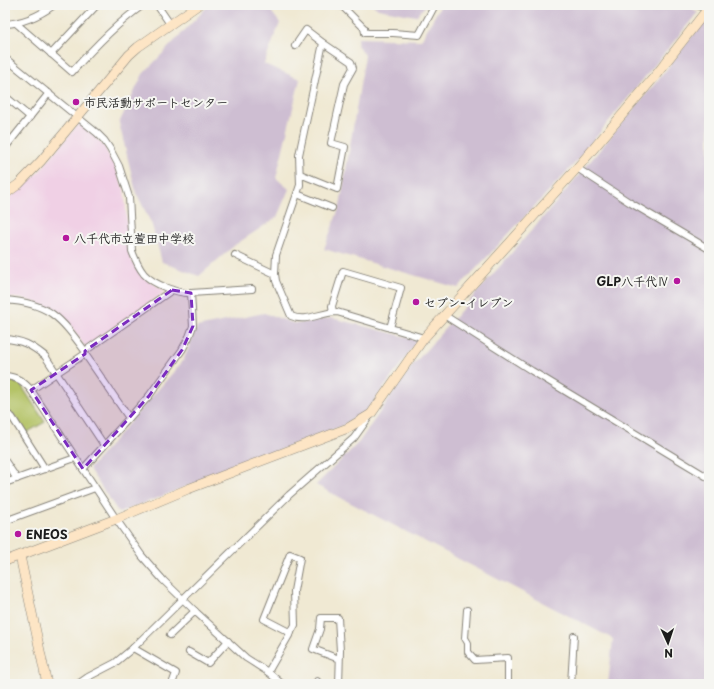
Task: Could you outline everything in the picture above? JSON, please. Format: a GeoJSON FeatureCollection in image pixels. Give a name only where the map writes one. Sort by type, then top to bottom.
{"type":"FeatureCollection","features":[{"type":"Feature","properties":{"kind":"street"},"geometry":{"type":"LineString","coordinates":[[5,24],[17,24],[44,12],[54,5]]}},
{"type":"Feature","properties":{"kind":"street"},"geometry":{"type":"LineString","coordinates":[[51,54],[97,5]]}},
{"type":"Feature","properties":{"kind":"street"},"geometry":{"type":"LineString","coordinates":[[17,24],[72,72],[94,47],[125,17],[143,5]]}},
{"type":"Feature","properties":{"kind":"street"},"geometry":{"type":"LineString","coordinates":[[157,5],[170,24]]}},
{"type":"Feature","properties":{"kind":"street"},"geometry":{"type":"LineString","coordinates":[[5,194],[30,174],[122,62],[138,46],[197,5]]}},
{"type":"Feature","properties":{"kind":"street"},"geometry":{"type":"LineString","coordinates":[[341,5],[364,28],[366,33],[419,34],[435,5]]}},
{"type":"Feature","properties":{"kind":"street"},"geometry":{"type":"LineString","coordinates":[[78,684],[114,663],[133,648],[289,495],[323,467],[354,438],[424,338],[577,168],[656,76],[708,9],[698,5]]}},
{"type":"Feature","properties":{"kind":"street"},"geometry":{"type":"LineString","coordinates":[[294,46],[306,30],[351,62],[353,68],[344,84],[331,143],[345,147],[337,189],[300,174]]}},
{"type":"Feature","properties":{"kind":"street"},"geometry":{"type":"LineString","coordinates":[[323,43],[299,155],[300,185],[276,255],[276,281],[291,316],[302,319],[333,312],[424,338]]}},
{"type":"Feature","properties":{"kind":"street"},"geometry":{"type":"LineString","coordinates":[[5,58],[104,140],[119,166],[129,197],[132,251],[135,260],[144,274],[172,290],[185,294],[252,288]]}},
{"type":"Feature","properties":{"kind":"street"},"geometry":{"type":"LineString","coordinates":[[5,148],[49,93]]}},
{"type":"Feature","properties":{"kind":"street"},"geometry":{"type":"LineString","coordinates":[[5,96],[30,117]]}},
{"type":"Feature","properties":{"kind":"street"},"geometry":{"type":"LineString","coordinates":[[5,136],[11,140]]}},
{"type":"Feature","properties":{"kind":"street"},"geometry":{"type":"LineString","coordinates":[[577,168],[629,202],[709,249]]}},
{"type":"Feature","properties":{"kind":"street"},"geometry":{"type":"LineString","coordinates":[[297,194],[332,208]]}},
{"type":"Feature","properties":{"kind":"street"},"geometry":{"type":"LineString","coordinates":[[235,255],[275,274]]}},
{"type":"Feature","properties":{"kind":"street"},"geometry":{"type":"LineString","coordinates":[[333,312],[332,306],[343,271],[401,288],[390,328]]}},
{"type":"Feature","properties":{"kind":"street"},"geometry":{"type":"LineString","coordinates":[[31,390],[172,290]]}},
{"type":"Feature","properties":{"kind":"street"},"geometry":{"type":"LineString","coordinates":[[83,469],[149,396],[170,369],[189,337],[193,326],[191,293]]}},
{"type":"Feature","properties":{"kind":"street"},"geometry":{"type":"LineString","coordinates":[[5,300],[32,304],[54,314],[67,326],[129,418]]}},
{"type":"Feature","properties":{"kind":"street"},"geometry":{"type":"LineString","coordinates":[[444,315],[532,371],[709,478]]}},
{"type":"Feature","properties":{"kind":"street"},"geometry":{"type":"LineString","coordinates":[[5,339],[18,340],[34,347],[44,356],[57,373],[104,445]]}},
{"type":"Feature","properties":{"kind":"street"},"geometry":{"type":"LineString","coordinates":[[5,376],[15,377],[24,381],[31,390],[116,519],[142,556],[163,580],[246,658],[268,672],[282,684]]}},
{"type":"Feature","properties":{"kind":"street"},"geometry":{"type":"LineString","coordinates":[[5,413],[12,417],[45,469]]}},
{"type":"Feature","properties":{"kind":"street"},"geometry":{"type":"LineString","coordinates":[[5,561],[348,428],[371,414]]}},
{"type":"Feature","properties":{"kind":"street"},"geometry":{"type":"LineString","coordinates":[[5,483],[75,458]]}},
{"type":"Feature","properties":{"kind":"street"},"geometry":{"type":"LineString","coordinates":[[5,461],[17,479]]}},
{"type":"Feature","properties":{"kind":"street"},"geometry":{"type":"LineString","coordinates":[[6,519],[95,488]]}},
{"type":"Feature","properties":{"kind":"street"},"geometry":{"type":"LineString","coordinates":[[268,672],[291,633],[295,625],[294,591],[300,558],[290,554],[264,619],[291,633]]}},
{"type":"Feature","properties":{"kind":"street"},"geometry":{"type":"LineString","coordinates":[[20,556],[47,684]]}},
{"type":"Feature","properties":{"kind":"street"},"geometry":{"type":"LineString","coordinates":[[467,610],[465,638],[468,643],[468,652],[475,660],[508,658],[508,684]]}},
{"type":"Feature","properties":{"kind":"street"},"geometry":{"type":"LineString","coordinates":[[170,635],[195,611]]}},
{"type":"Feature","properties":{"kind":"street"},"geometry":{"type":"LineString","coordinates":[[339,659],[313,649],[320,629],[321,618],[338,618],[339,659],[339,684]]}},
{"type":"Feature","properties":{"kind":"street"},"geometry":{"type":"LineString","coordinates":[[571,684],[574,636]]}},
{"type":"Feature","properties":{"kind":"street"},"geometry":{"type":"LineString","coordinates":[[189,652],[208,663],[228,641]]}},
{"type":"Feature","properties":{"kind":"street"},"geometry":{"type":"LineString","coordinates":[[133,648],[176,674],[172,684]]}},
{"type":"Feature","properties":{"kind":"highlighted area"},"geometry":{"type":"Polygon","coordinates":[[[172,290],[191,293],[193,326],[182,350],[149,396],[83,469],[31,390],[85,354],[85,351],[172,290]]]}},
{"type":"Feature","properties":{"kind":"shaded area"},"geometry":{"type":"Polygon","coordinates":[[[209,5],[266,5],[280,23],[264,64],[300,79],[276,178],[289,189],[277,217],[235,245],[199,276],[162,262],[152,225],[136,192],[119,123],[143,74],[209,5]]]}},
{"type":"Feature","properties":{"kind":"shaded area"},"geometry":{"type":"Polygon","coordinates":[[[373,5],[426,5],[416,16],[378,9],[373,5]]]}},
{"type":"Feature","properties":{"kind":"shaded area"},"geometry":{"type":"Polygon","coordinates":[[[441,5],[686,5],[698,12],[574,164],[458,288],[324,249],[340,206],[365,55],[357,45],[358,38],[421,40],[441,5]]]}},
{"type":"Feature","properties":{"kind":"shaded area"},"geometry":{"type":"Polygon","coordinates":[[[709,14],[709,684],[608,684],[613,639],[316,485],[359,442],[412,366],[553,206],[663,74],[709,14]]]}},
{"type":"Feature","properties":{"kind":"shaded area","name":"八千代市立萱田中学校"},"geometry":{"type":"Polygon","coordinates":[[[78,124],[82,124],[104,146],[124,189],[129,253],[132,261],[142,276],[163,290],[163,293],[87,347],[85,347],[69,323],[56,312],[25,299],[5,297],[5,200],[39,172],[78,124]]]}},
{"type":"Feature","properties":{"kind":"shaded area"},"geometry":{"type":"Polygon","coordinates":[[[264,313],[296,324],[332,318],[418,340],[368,410],[342,426],[119,513],[89,469],[183,361],[197,327],[264,313]]]}},
{"type":"Feature","properties":{"kind":"green space"},"geometry":{"type":"Polygon","coordinates":[[[5,380],[21,385],[45,422],[26,433],[15,416],[5,410],[5,380]]]}},
{"type":"Feature","properties":{"kind":"place","name":"市民活動サポートセンター"},"geometry":{"type":"Point","coordinates":[76,102]}},
{"type":"Feature","properties":{"kind":"place","name":"八千代市立萱田中学校"},"geometry":{"type":"Point","coordinates":[66,238]}},
{"type":"Feature","properties":{"kind":"place","name":"GLP八千代Ⅳ"},"geometry":{"type":"Point","coordinates":[677,281]}},
{"type":"Feature","properties":{"kind":"place","name":"セブン-イレブン"},"geometry":{"type":"Point","coordinates":[416,302]}},
{"type":"Feature","properties":{"kind":"place","name":"ENEOS"},"geometry":{"type":"Point","coordinates":[18,534]}}]}
